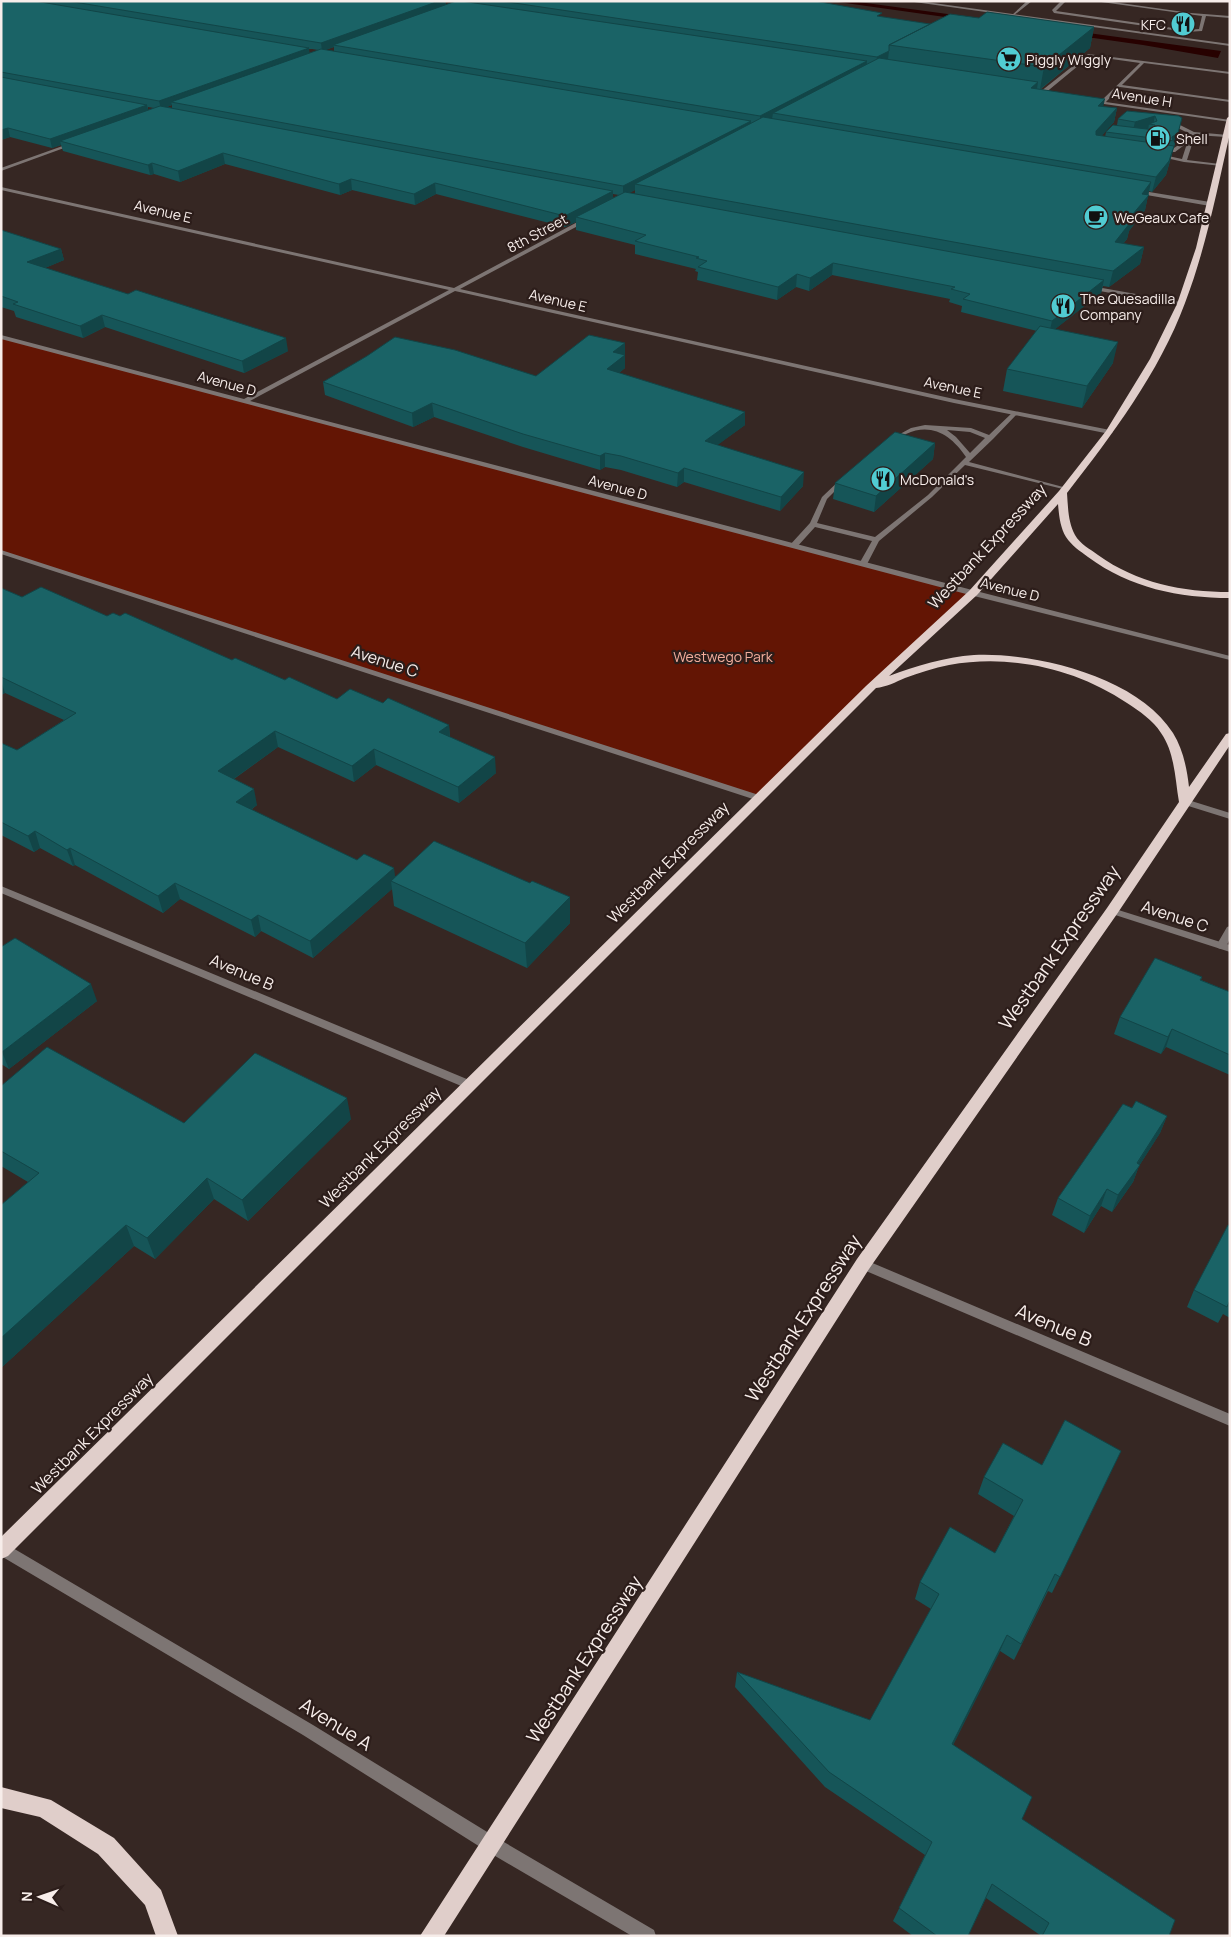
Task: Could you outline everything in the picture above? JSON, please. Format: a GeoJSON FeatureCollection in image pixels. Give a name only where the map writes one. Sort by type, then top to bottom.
{"type":"FeatureCollection","features":[{"type":"Feature","properties":{"kind":"highway","name":"Westbank Expressway"},"geometry":{"type":"LineString","coordinates":[[2,1549],[870,688],[973,593],[1064,491],[1110,432],[1154,359],[1181,304],[1200,248],[1210,204],[1225,164],[1226,136],[1230,120]]}},
{"type":"Feature","properties":{"kind":"highway"},"geometry":{"type":"LineString","coordinates":[[1064,491],[1064,521],[1074,541],[1100,563],[1123,575],[1156,586],[1192,594],[1230,595]]}},
{"type":"Feature","properties":{"kind":"highway"},"geometry":{"type":"LineString","coordinates":[[870,688],[924,668],[978,659],[1028,662],[1077,672],[1108,686],[1142,706],[1166,733],[1180,763],[1185,802]]}},
{"type":"Feature","properties":{"kind":"highway","name":"Westbank Expressway"},"geometry":{"type":"LineString","coordinates":[[431,1936],[863,1264],[1112,911],[1230,736]]}},
{"type":"Feature","properties":{"kind":"highway"},"geometry":{"type":"LineString","coordinates":[[1,1796],[44,1807],[106,1846],[153,1898],[167,1936]]}},
{"type":"Feature","properties":{"kind":"street"},"geometry":{"type":"LineString","coordinates":[[909,1],[1230,45]]}},
{"type":"Feature","properties":{"kind":"street"},"geometry":{"type":"LineString","coordinates":[[1012,15],[1030,1]]}},
{"type":"Feature","properties":{"kind":"street"},"geometry":{"type":"LineString","coordinates":[[1064,1],[1054,10],[1055,12],[1187,31],[1201,30],[1204,15]]}},
{"type":"Feature","properties":{"kind":"street"},"geometry":{"type":"LineString","coordinates":[[1096,1],[1230,17]]}},
{"type":"Feature","properties":{"kind":"street"},"geometry":{"type":"LineString","coordinates":[[1042,93],[1089,55],[1230,72]]}},
{"type":"Feature","properties":{"kind":"street"},"geometry":{"type":"LineString","coordinates":[[1103,102],[1143,62]]}},
{"type":"Feature","properties":{"kind":"street"},"geometry":{"type":"LineString","coordinates":[[1119,86],[1230,101]]}},
{"type":"Feature","properties":{"kind":"street"},"geometry":{"type":"LineString","coordinates":[[1033,92],[1051,94]]}},
{"type":"Feature","properties":{"kind":"street","name":"Avenue H"},"geometry":{"type":"LineString","coordinates":[[1086,100],[1151,112],[1230,120]]}},
{"type":"Feature","properties":{"kind":"street"},"geometry":{"type":"LineString","coordinates":[[1161,120],[1169,121],[1194,133],[1226,136]]}},
{"type":"Feature","properties":{"kind":"street"},"geometry":{"type":"LineString","coordinates":[[1184,161],[1179,143],[1194,133]]}},
{"type":"Feature","properties":{"kind":"street"},"geometry":{"type":"LineString","coordinates":[[1,170],[76,143]]}},
{"type":"Feature","properties":{"kind":"street"},"geometry":{"type":"LineString","coordinates":[[1155,154],[1184,161],[1225,164]]}},
{"type":"Feature","properties":{"kind":"street","name":"Avenue E"},"geometry":{"type":"LineString","coordinates":[[1,188],[1015,413],[1110,432]]}},
{"type":"Feature","properties":{"kind":"street"},"geometry":{"type":"LineString","coordinates":[[1132,191],[1210,204]]}},
{"type":"Feature","properties":{"kind":"street","name":"8th Street"},"geometry":{"type":"LineString","coordinates":[[246,401],[590,218]]}},
{"type":"Feature","properties":{"kind":"street"},"geometry":{"type":"LineString","coordinates":[[1087,287],[1181,304]]}},
{"type":"Feature","properties":{"kind":"street","name":"Avenue D"},"geometry":{"type":"LineString","coordinates":[[1,337],[793,546],[1230,658]]}},
{"type":"Feature","properties":{"kind":"street"},"geometry":{"type":"LineString","coordinates":[[863,564],[876,540],[930,496],[1015,413]]}},
{"type":"Feature","properties":{"kind":"street"},"geometry":{"type":"LineString","coordinates":[[883,448],[910,430],[920,427],[971,430],[991,438]]}},
{"type":"Feature","properties":{"kind":"street"},"geometry":{"type":"LineString","coordinates":[[937,428],[956,438],[968,460],[1064,491]]}},
{"type":"Feature","properties":{"kind":"street"},"geometry":{"type":"LineString","coordinates":[[793,546],[813,524],[824,498],[854,471]]}},
{"type":"Feature","properties":{"kind":"street"},"geometry":{"type":"LineString","coordinates":[[813,524],[876,540]]}},
{"type":"Feature","properties":{"kind":"street","name":"Avenue C"},"geometry":{"type":"LineString","coordinates":[[1,552],[759,798]]}},
{"type":"Feature","properties":{"kind":"street"},"geometry":{"type":"LineString","coordinates":[[1185,802],[1230,816]]}},
{"type":"Feature","properties":{"kind":"street","name":"Avenue B"},"geometry":{"type":"LineString","coordinates":[[1,889],[470,1085]]}},
{"type":"Feature","properties":{"kind":"street","name":"Avenue C"},"geometry":{"type":"LineString","coordinates":[[1112,911],[1225,948]]}},
{"type":"Feature","properties":{"kind":"street"},"geometry":{"type":"LineString","coordinates":[[1225,948],[1230,929]]}},
{"type":"Feature","properties":{"kind":"street","name":"Avenue B"},"geometry":{"type":"LineString","coordinates":[[863,1264],[1230,1420]]}},
{"type":"Feature","properties":{"kind":"street","name":"Avenue A"},"geometry":{"type":"LineString","coordinates":[[2,1549],[308,1730],[491,1844],[648,1936]]}},
{"type":"Feature","properties":{"kind":"green space","name":"Westwego Park"},"geometry":{"type":"Polygon","coordinates":[[[1,337],[973,593],[759,798],[1,552],[1,337]]]}},
{"type":"Feature","properties":{"kind":"shaded area"},"geometry":{"type":"Polygon","coordinates":[[[831,1],[851,1],[1221,51],[1218,58],[1143,45],[831,1]]]}},
{"type":"Feature","properties":{"kind":"building"},"geometry":{"type":"Polygon","coordinates":[[[1,1],[35,1],[309,48],[159,101],[1,72],[1,1]]]}},
{"type":"Feature","properties":{"kind":"building"},"geometry":{"type":"Polygon","coordinates":[[[68,1],[439,1],[321,43],[68,1]]]}},
{"type":"Feature","properties":{"kind":"building"},"geometry":{"type":"Polygon","coordinates":[[[456,1],[867,61],[760,116],[333,45],[456,1]]]}},
{"type":"Feature","properties":{"kind":"building"},"geometry":{"type":"Polygon","coordinates":[[[501,1],[815,1],[882,13],[877,16],[930,24],[889,45],[889,51],[877,57],[501,1]]]}},
{"type":"Feature","properties":{"kind":"building"},"geometry":{"type":"Polygon","coordinates":[[[987,12],[1094,27],[1044,67],[889,45],[950,14],[979,18],[987,12]]]}},
{"type":"Feature","properties":{"kind":"building"},"geometry":{"type":"Polygon","coordinates":[[[321,49],[751,121],[623,186],[171,102],[321,49]]]}},
{"type":"Feature","properties":{"kind":"building"},"geometry":{"type":"Polygon","coordinates":[[[879,58],[1038,82],[1031,88],[1105,99],[1098,106],[1117,108],[1096,131],[1096,135],[1174,146],[1169,161],[1156,177],[773,113],[879,58]]]}},
{"type":"Feature","properties":{"kind":"building"},"geometry":{"type":"Polygon","coordinates":[[[1,77],[147,105],[50,139],[8,128],[1,130],[1,77]]]}},
{"type":"Feature","properties":{"kind":"building"},"geometry":{"type":"Polygon","coordinates":[[[160,106],[613,191],[565,216],[435,183],[414,194],[351,179],[339,184],[223,153],[178,171],[152,163],[148,165],[60,141],[160,106]]]}},
{"type":"Feature","properties":{"kind":"building"},"geometry":{"type":"Polygon","coordinates":[[[1127,111],[1179,116],[1182,118],[1178,133],[1172,137],[1173,141],[1106,132],[1113,125],[1155,130],[1155,125],[1149,124],[1157,121],[1155,116],[1135,122],[1118,119],[1127,111]]]}},
{"type":"Feature","properties":{"kind":"building"},"geometry":{"type":"Polygon","coordinates":[[[763,117],[1151,182],[1142,194],[1149,195],[1126,222],[1130,223],[1115,242],[1144,247],[1113,271],[635,184],[763,117]]]}},
{"type":"Feature","properties":{"kind":"building"},"geometry":{"type":"Polygon","coordinates":[[[625,192],[1104,280],[1052,321],[963,299],[970,294],[951,289],[955,287],[833,263],[810,278],[797,274],[778,287],[698,267],[707,261],[696,258],[699,257],[635,241],[646,235],[576,217],[625,192]]]}},
{"type":"Feature","properties":{"kind":"building"},"geometry":{"type":"Polygon","coordinates":[[[1,230],[61,249],[27,262],[128,294],[136,290],[286,338],[242,361],[102,315],[80,326],[13,304],[18,302],[1,296],[1,230]]]}},
{"type":"Feature","properties":{"kind":"building"},"geometry":{"type":"Polygon","coordinates":[[[1040,326],[1118,342],[1087,386],[1007,369],[1040,326]]]}},
{"type":"Feature","properties":{"kind":"building"},"geometry":{"type":"Polygon","coordinates":[[[589,335],[625,343],[613,352],[625,355],[607,369],[745,412],[705,441],[804,472],[781,497],[684,468],[678,473],[621,456],[605,453],[600,456],[523,434],[432,403],[412,413],[323,382],[395,337],[455,350],[536,376],[589,335]]]}},
{"type":"Feature","properties":{"kind":"building"},"geometry":{"type":"Polygon","coordinates":[[[895,432],[935,443],[876,496],[835,483],[895,432]]]}},
{"type":"Feature","properties":{"kind":"building"},"geometry":{"type":"Polygon","coordinates":[[[41,587],[107,616],[113,613],[120,616],[125,613],[232,660],[235,658],[285,680],[289,677],[337,699],[350,689],[383,703],[388,698],[449,725],[439,732],[495,757],[458,787],[374,749],[352,766],[275,731],[218,771],[254,789],[236,802],[357,860],[364,854],[394,868],[310,941],[258,915],[251,920],[175,883],[158,896],[70,848],[67,850],[35,831],[28,836],[1,822],[1,743],[17,750],[76,713],[1,677],[1,588],[22,597],[41,587]]]}},
{"type":"Feature","properties":{"kind":"building"},"geometry":{"type":"Polygon","coordinates":[[[434,841],[530,883],[532,881],[570,897],[525,943],[391,881],[434,841]]]}},
{"type":"Feature","properties":{"kind":"building"},"geometry":{"type":"Polygon","coordinates":[[[15,938],[91,984],[2,1052],[1,947],[15,938]]]}},
{"type":"Feature","properties":{"kind":"building"},"geometry":{"type":"Polygon","coordinates":[[[1155,958],[1202,977],[1200,980],[1230,992],[1230,1055],[1172,1029],[1168,1037],[1120,1017],[1155,958]]]}},
{"type":"Feature","properties":{"kind":"building"},"geometry":{"type":"Polygon","coordinates":[[[47,1047],[184,1123],[255,1053],[347,1098],[242,1200],[207,1178],[147,1238],[126,1225],[1,1338],[1,1205],[39,1173],[1,1151],[1,1086],[47,1047]]]}},
{"type":"Feature","properties":{"kind":"building"},"geometry":{"type":"Polygon","coordinates":[[[1136,1101],[1167,1116],[1137,1163],[1140,1165],[1118,1195],[1107,1189],[1090,1216],[1058,1198],[1123,1104],[1132,1108],[1136,1101]]]}},
{"type":"Feature","properties":{"kind":"building"},"geometry":{"type":"Polygon","coordinates":[[[1228,1225],[1230,1226],[1230,1300],[1227,1307],[1194,1290],[1228,1225]]]}},
{"type":"Feature","properties":{"kind":"building"},"geometry":{"type":"Polygon","coordinates":[[[1065,1420],[1121,1451],[1060,1577],[1055,1574],[1021,1644],[1007,1635],[952,1744],[1032,1797],[1022,1819],[1175,1920],[1169,1936],[1042,1936],[1049,1923],[992,1884],[968,1936],[937,1936],[899,1908],[932,1842],[829,1772],[737,1672],[870,1720],[939,1594],[920,1582],[950,1527],[995,1553],[1023,1500],[984,1477],[1003,1443],[1042,1465],[1065,1420]]]}},
{"type":"Feature","properties":{"kind":"place","name":"KFC"},"geometry":{"type":"Point","coordinates":[1183,24]}},
{"type":"Feature","properties":{"kind":"place","name":"Piggly Wiggly"},"geometry":{"type":"Point","coordinates":[1009,59]}},
{"type":"Feature","properties":{"kind":"place","name":"Shell"},"geometry":{"type":"Point","coordinates":[1158,138]}},
{"type":"Feature","properties":{"kind":"place","name":"WeGeaux Cafe"},"geometry":{"type":"Point","coordinates":[1096,217]}},
{"type":"Feature","properties":{"kind":"place","name":"The Quesadilla Company"},"geometry":{"type":"Point","coordinates":[1063,306]}},
{"type":"Feature","properties":{"kind":"place","name":"McDonald's"},"geometry":{"type":"Point","coordinates":[883,479]}}]}
